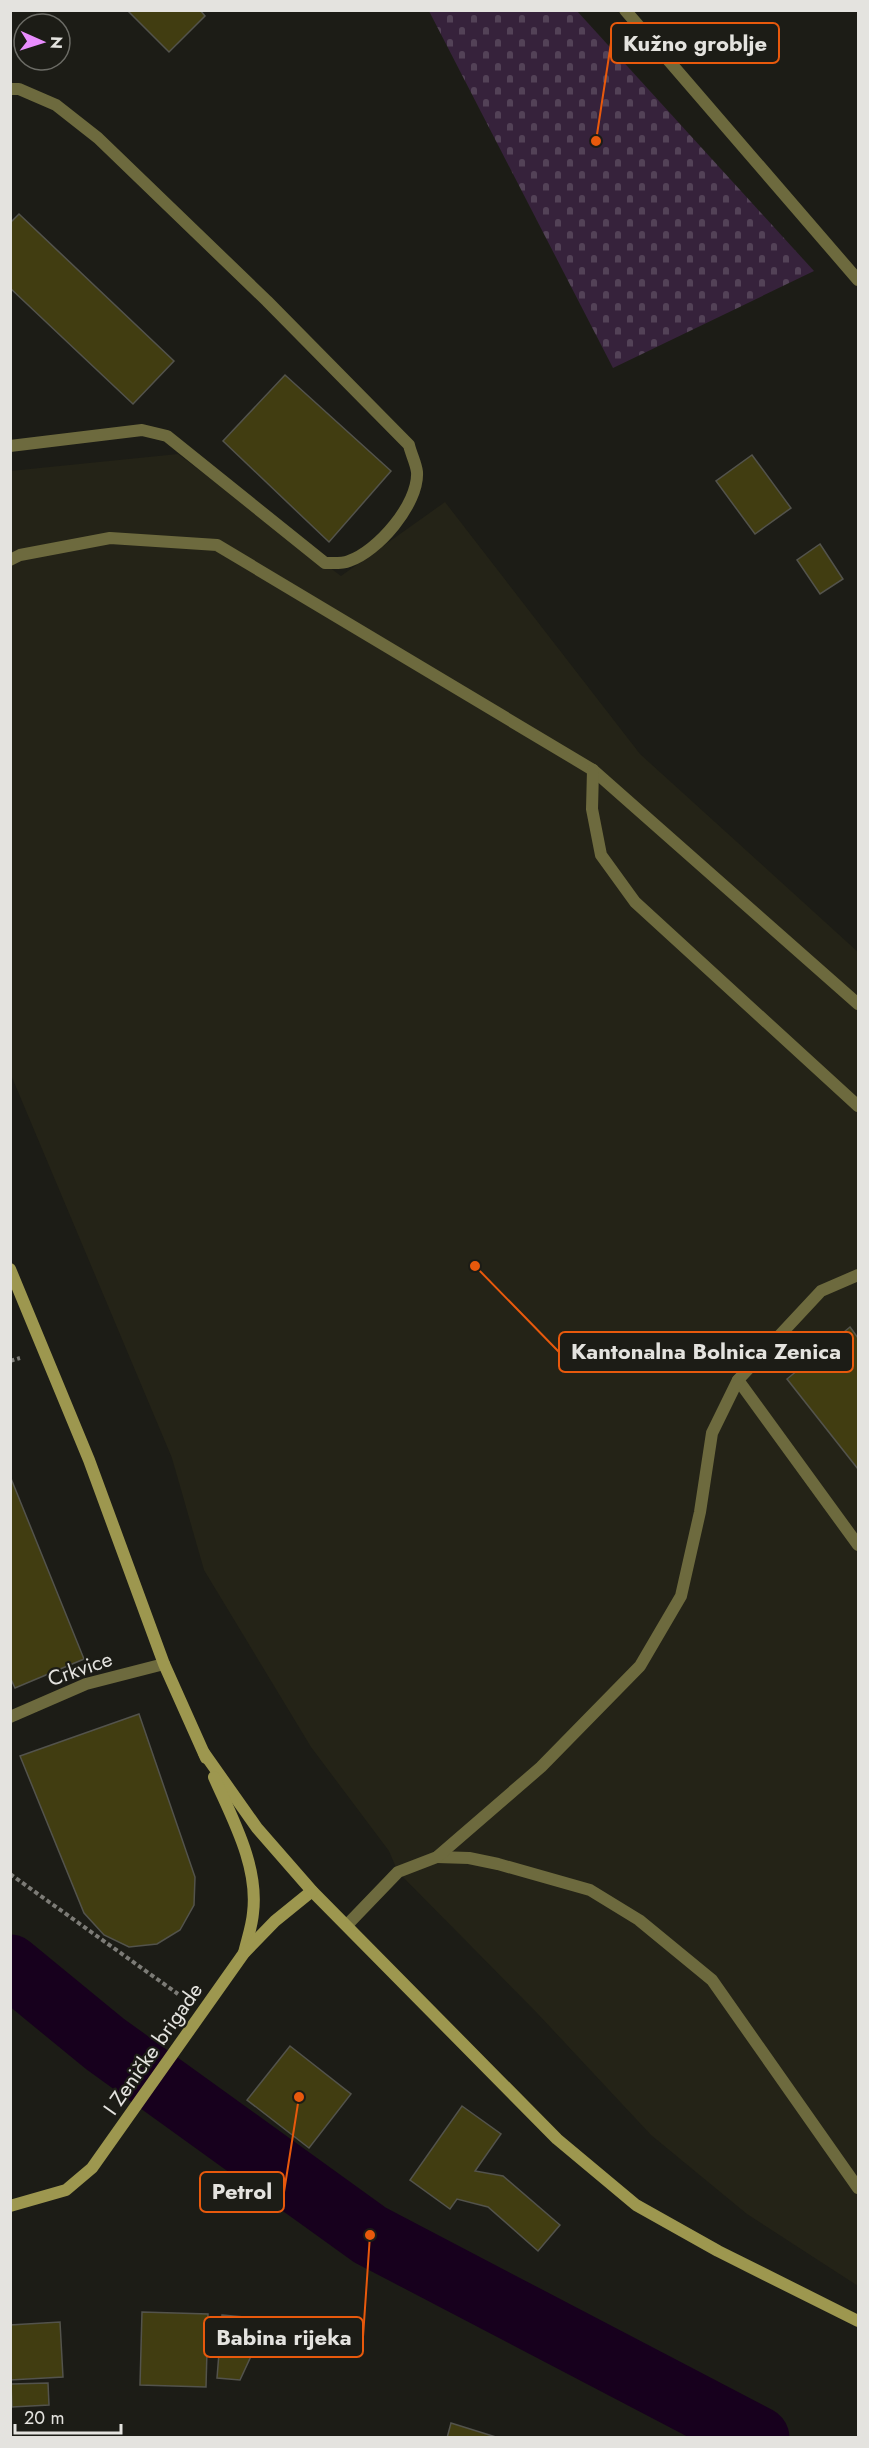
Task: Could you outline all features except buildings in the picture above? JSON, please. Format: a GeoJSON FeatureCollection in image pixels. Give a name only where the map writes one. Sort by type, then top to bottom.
{"type":"FeatureCollection","features":[{"type":"Feature","properties":{"kind":"main road"},"geometry":{"type":"LineString","coordinates":[[10,1269],[89,1460],[164,1664],[240,1837],[254,1886],[254,1913],[244,1953]]}},
{"type":"Feature","properties":{"kind":"main road"},"geometry":{"type":"LineString","coordinates":[[204,1753],[257,1828],[312,1891],[557,2139],[636,2205],[718,2251],[858,2321]]}},
{"type":"Feature","properties":{"kind":"main road","name":"I Zeničke brigade"},"geometry":{"type":"LineString","coordinates":[[10,2206],[66,2190],[92,2168],[244,1953],[275,1920],[312,1891]]}},
{"type":"Feature","properties":{"kind":"street"},"geometry":{"type":"LineString","coordinates":[[625,10],[858,280]]}},
{"type":"Feature","properties":{"kind":"street"},"geometry":{"type":"LineString","coordinates":[[10,89],[19,89],[56,105],[98,138],[267,301],[409,445],[417,473],[411,500],[395,524],[380,539],[348,562],[325,563],[167,436],[142,430],[10,446]]}},
{"type":"Feature","properties":{"kind":"street"},"geometry":{"type":"LineString","coordinates":[[10,560],[20,555],[110,538],[217,545],[593,770],[858,1004]]}},
{"type":"Feature","properties":{"kind":"street"},"geometry":{"type":"LineString","coordinates":[[593,770],[592,809],[601,855],[635,902],[858,1106]]}},
{"type":"Feature","properties":{"kind":"street"},"geometry":{"type":"LineString","coordinates":[[347,1925],[398,1872],[437,1857],[541,1767],[640,1666],[681,1596],[700,1512],[712,1433],[738,1380],[821,1292],[858,1275]]}},
{"type":"Feature","properties":{"kind":"street"},"geometry":{"type":"LineString","coordinates":[[738,1380],[858,1545]]}},
{"type":"Feature","properties":{"kind":"street","name":"Crkvice"},"geometry":{"type":"LineString","coordinates":[[10,1717],[86,1684],[164,1664]]}},
{"type":"Feature","properties":{"kind":"street"},"geometry":{"type":"LineString","coordinates":[[437,1857],[469,1858],[498,1864],[590,1890],[639,1920],[712,1980],[858,2188]]}},
{"type":"Feature","properties":{"kind":"path"},"geometry":{"type":"LineString","coordinates":[[10,1874],[178,1994]]}},
{"type":"Feature","properties":{"kind":"shaded area"},"geometry":{"type":"Polygon","coordinates":[[[178,454],[341,576],[445,502],[640,754],[858,952],[858,2286],[747,2214],[651,2135],[538,2014],[398,1872],[389,1851],[311,1747],[204,1570],[172,1458],[11,1075],[10,471],[178,454]]]}},
{"type":"Feature","properties":{"kind":"green space"},"geometry":{"type":"Polygon","coordinates":[[[429,11],[577,11],[814,271],[613,368],[429,11]]]}},
{"type":"Feature","properties":{"kind":"waterway"},"geometry":{"type":"LineString","coordinates":[[10,1966],[105,2044],[370,2235],[758,2438]]}},
{"type":"Feature","properties":{"kind":"place","name":"Kužno groblje"},"geometry":{"type":"Point","coordinates":[596,141]}},
{"type":"Feature","properties":{"kind":"place","name":"Kantonalna Bolnica Zenica"},"geometry":{"type":"Point","coordinates":[475,1266]}},
{"type":"Feature","properties":{"kind":"place","name":"Petrol"},"geometry":{"type":"Point","coordinates":[299,2097]}},
{"type":"Feature","properties":{"kind":"place","name":"Babina rijeka"},"geometry":{"type":"Point","coordinates":[370,2235]}}]}
